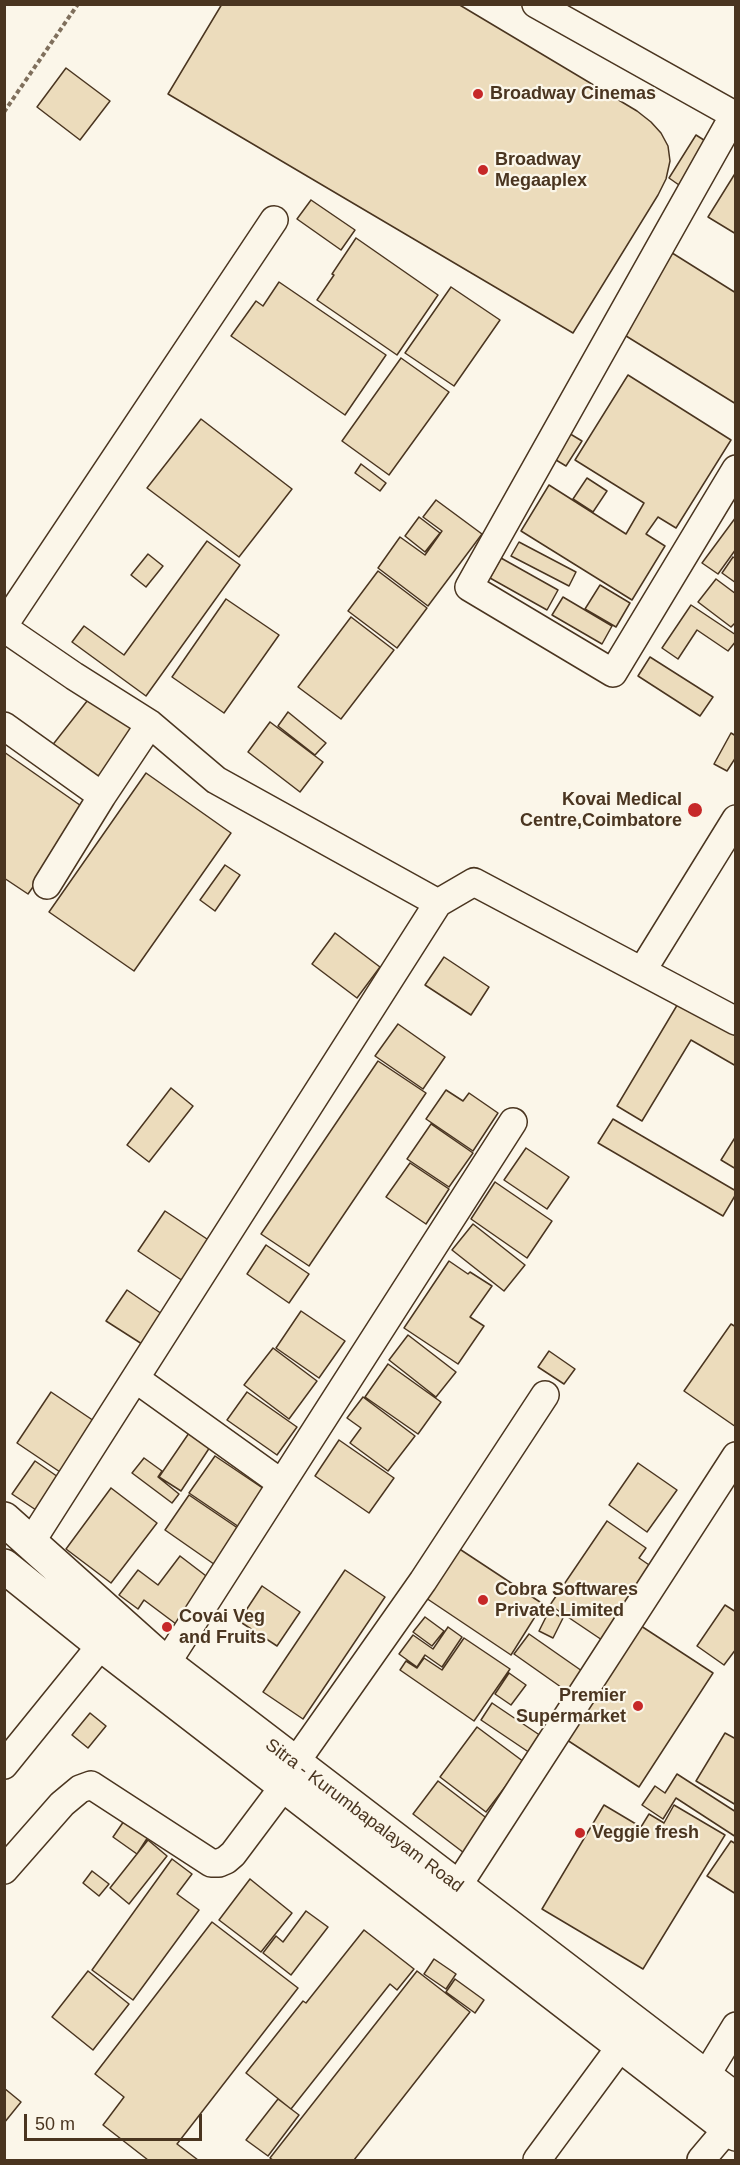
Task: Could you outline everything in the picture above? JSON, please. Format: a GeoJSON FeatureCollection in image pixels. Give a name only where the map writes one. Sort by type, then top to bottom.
{"type":"FeatureCollection","features":[{"type":"Feature","properties":{"kind":"main road","name":"Sitra - Kurumbapalayam Road"},"geometry":{"type":"LineString","coordinates":[[4,1519],[31,1542],[111,1634],[290,1775],[621,2046],[733,2121]]}},
{"type":"Feature","properties":{"kind":"main road"},"geometry":{"type":"LineString","coordinates":[[4,1566],[111,1634]]}},
{"type":"Feature","properties":{"kind":"main road","name":"Sitra - Kurumbapalayam Road"},"geometry":{"type":"LineString","coordinates":[[111,1634],[165,1664],[290,1775],[457,1887],[705,2077],[733,2121]]}},
{"type":"Feature","properties":{"kind":"street"},"geometry":{"type":"LineString","coordinates":[[536,4],[735,115],[469,587],[613,673],[735,469]]}},
{"type":"Feature","properties":{"kind":"street"},"geometry":{"type":"LineString","coordinates":[[274,220],[4,626],[74,676],[150,724],[216,780],[438,903]]}},
{"type":"Feature","properties":{"kind":"street"},"geometry":{"type":"LineString","coordinates":[[47,885],[150,724]]}},
{"type":"Feature","properties":{"kind":"street"},"geometry":{"type":"LineString","coordinates":[[4,726],[102,796]]}},
{"type":"Feature","properties":{"kind":"street"},"geometry":{"type":"LineString","coordinates":[[642,971],[735,819]]}},
{"type":"Feature","properties":{"kind":"street"},"geometry":{"type":"LineString","coordinates":[[31,1542],[438,903],[474,882],[735,1021]]}},
{"type":"Feature","properties":{"kind":"street"},"geometry":{"type":"LineString","coordinates":[[165,1664],[513,1122]]}},
{"type":"Feature","properties":{"kind":"street"},"geometry":{"type":"LineString","coordinates":[[136,1379],[282,1483]]}},
{"type":"Feature","properties":{"kind":"street"},"geometry":{"type":"LineString","coordinates":[[4,1870],[62,1804],[80,1789],[92,1785],[211,1863],[219,1863],[233,1854],[423,1581],[545,1395]]}},
{"type":"Feature","properties":{"kind":"street"},"geometry":{"type":"LineString","coordinates":[[457,1887],[735,1456]]}},
{"type":"Feature","properties":{"kind":"street"},"geometry":{"type":"LineString","coordinates":[[4,1765],[111,1634]]}},
{"type":"Feature","properties":{"kind":"street"},"geometry":{"type":"LineString","coordinates":[[705,2077],[735,2026]]}},
{"type":"Feature","properties":{"kind":"street"},"geometry":{"type":"LineString","coordinates":[[537,2160],[621,2046]]}},
{"type":"Feature","properties":{"kind":"street"},"geometry":{"type":"LineString","coordinates":[[701,2160],[733,2121]]}},
{"type":"Feature","properties":{"kind":"path"},"geometry":{"type":"LineString","coordinates":[[4,112],[78,4]]}},
{"type":"Feature","properties":{"kind":"building","name":"Broadway Megaaplex"},"geometry":{"type":"Polygon","coordinates":[[[222,4],[458,4],[637,111],[651,122],[661,133],[668,146],[670,161],[666,179],[573,333],[168,94],[222,4]]]}},
{"type":"Feature","properties":{"kind":"building"},"geometry":{"type":"Polygon","coordinates":[[[66,68],[110,101],[80,140],[37,107],[66,68]]]}},
{"type":"Feature","properties":{"kind":"building"},"geometry":{"type":"Polygon","coordinates":[[[696,135],[707,142],[679,185],[669,178],[696,135]]]}},
{"type":"Feature","properties":{"kind":"building"},"geometry":{"type":"Polygon","coordinates":[[[736,172],[736,234],[708,217],[736,172]]]}},
{"type":"Feature","properties":{"kind":"building"},"geometry":{"type":"Polygon","coordinates":[[[311,200],[355,230],[341,250],[297,219],[311,200]]]}},
{"type":"Feature","properties":{"kind":"building"},"geometry":{"type":"Polygon","coordinates":[[[356,238],[438,295],[397,355],[317,300],[356,238]]]}},
{"type":"Feature","properties":{"kind":"building"},"geometry":{"type":"Polygon","coordinates":[[[669,251],[736,293],[736,404],[618,331],[669,251]]]}},
{"type":"Feature","properties":{"kind":"building"},"geometry":{"type":"Polygon","coordinates":[[[279,282],[386,355],[345,415],[231,336],[256,301],[263,306],[279,282]]]}},
{"type":"Feature","properties":{"kind":"building"},"geometry":{"type":"Polygon","coordinates":[[[451,287],[500,320],[454,386],[405,353],[451,287]]]}},
{"type":"Feature","properties":{"kind":"building"},"geometry":{"type":"Polygon","coordinates":[[[401,358],[449,392],[389,475],[342,441],[401,358]]]}},
{"type":"Feature","properties":{"kind":"building"},"geometry":{"type":"Polygon","coordinates":[[[628,375],[731,440],[676,528],[658,517],[646,534],[665,546],[632,600],[521,531],[549,485],[626,534],[644,503],[575,460],[628,375]]]}},
{"type":"Feature","properties":{"kind":"building"},"geometry":{"type":"Polygon","coordinates":[[[201,419],[292,489],[239,557],[147,488],[201,419]]]}},
{"type":"Feature","properties":{"kind":"building"},"geometry":{"type":"Polygon","coordinates":[[[567,432],[582,441],[566,466],[551,457],[567,432]]]}},
{"type":"Feature","properties":{"kind":"building"},"geometry":{"type":"Polygon","coordinates":[[[361,464],[386,483],[380,491],[355,473],[361,464]]]}},
{"type":"Feature","properties":{"kind":"building"},"geometry":{"type":"Polygon","coordinates":[[[587,478],[607,491],[593,512],[573,499],[587,478]]]}},
{"type":"Feature","properties":{"kind":"building"},"geometry":{"type":"Polygon","coordinates":[[[436,500],[482,534],[428,606],[378,568],[400,537],[425,555],[442,531],[423,517],[436,500]]]}},
{"type":"Feature","properties":{"kind":"building"},"geometry":{"type":"Polygon","coordinates":[[[419,517],[440,533],[425,552],[405,536],[419,517]]]}},
{"type":"Feature","properties":{"kind":"building"},"geometry":{"type":"Polygon","coordinates":[[[736,517],[736,549],[718,574],[702,563],[736,517]]]}},
{"type":"Feature","properties":{"kind":"building"},"geometry":{"type":"Polygon","coordinates":[[[207,541],[240,565],[146,696],[72,642],[84,626],[124,655],[207,541]]]}},
{"type":"Feature","properties":{"kind":"building"},"geometry":{"type":"Polygon","coordinates":[[[519,542],[576,572],[569,586],[511,556],[519,542]]]}},
{"type":"Feature","properties":{"kind":"building"},"geometry":{"type":"Polygon","coordinates":[[[148,554],[163,566],[146,587],[131,575],[148,554]]]}},
{"type":"Feature","properties":{"kind":"building"},"geometry":{"type":"Polygon","coordinates":[[[733,557],[736,559],[736,583],[722,573],[733,557]]]}},
{"type":"Feature","properties":{"kind":"building"},"geometry":{"type":"Polygon","coordinates":[[[501,558],[558,590],[547,610],[490,578],[501,558]]]}},
{"type":"Feature","properties":{"kind":"building"},"geometry":{"type":"Polygon","coordinates":[[[378,571],[427,608],[397,648],[348,611],[378,571]]]}},
{"type":"Feature","properties":{"kind":"building"},"geometry":{"type":"Polygon","coordinates":[[[716,579],[736,594],[736,622],[731,627],[698,602],[716,579]]]}},
{"type":"Feature","properties":{"kind":"building"},"geometry":{"type":"Polygon","coordinates":[[[600,585],[630,603],[616,627],[585,609],[600,585]]]}},
{"type":"Feature","properties":{"kind":"building"},"geometry":{"type":"Polygon","coordinates":[[[563,597],[612,626],[602,644],[552,615],[563,597]]]}},
{"type":"Feature","properties":{"kind":"building"},"geometry":{"type":"Polygon","coordinates":[[[226,599],[279,635],[224,713],[172,677],[226,599]]]}},
{"type":"Feature","properties":{"kind":"building"},"geometry":{"type":"Polygon","coordinates":[[[691,605],[736,635],[736,641],[728,651],[697,630],[678,659],[662,648],[691,605]]]}},
{"type":"Feature","properties":{"kind":"building"},"geometry":{"type":"Polygon","coordinates":[[[351,617],[394,650],[341,719],[298,687],[351,617]]]}},
{"type":"Feature","properties":{"kind":"building"},"geometry":{"type":"Polygon","coordinates":[[[650,657],[713,697],[700,716],[638,676],[650,657]]]}},
{"type":"Feature","properties":{"kind":"building"},"geometry":{"type":"Polygon","coordinates":[[[91,696],[135,730],[96,781],[51,747],[91,696]]]}},
{"type":"Feature","properties":{"kind":"building"},"geometry":{"type":"Polygon","coordinates":[[[288,712],[326,743],[315,755],[278,726],[288,712]]]}},
{"type":"Feature","properties":{"kind":"building"},"geometry":{"type":"Polygon","coordinates":[[[270,722],[323,762],[300,792],[248,752],[270,722]]]}},
{"type":"Feature","properties":{"kind":"building"},"geometry":{"type":"Polygon","coordinates":[[[731,733],[736,736],[736,757],[727,771],[714,764],[731,733]]]}},
{"type":"Feature","properties":{"kind":"building"},"geometry":{"type":"Polygon","coordinates":[[[4,752],[87,810],[28,894],[4,878],[4,752]]]}},
{"type":"Feature","properties":{"kind":"building"},"geometry":{"type":"Polygon","coordinates":[[[146,773],[231,833],[134,971],[49,912],[146,773]]]}},
{"type":"Feature","properties":{"kind":"building"},"geometry":{"type":"Polygon","coordinates":[[[225,865],[240,875],[215,911],[200,900],[225,865]]]}},
{"type":"Feature","properties":{"kind":"building"},"geometry":{"type":"Polygon","coordinates":[[[335,933],[380,967],[357,998],[312,964],[335,933]]]}},
{"type":"Feature","properties":{"kind":"building"},"geometry":{"type":"Polygon","coordinates":[[[444,957],[489,987],[471,1015],[425,985],[444,957]]]}},
{"type":"Feature","properties":{"kind":"building"},"geometry":{"type":"Polygon","coordinates":[[[679,1002],[736,1036],[736,1066],[691,1040],[642,1121],[617,1106],[679,1002]]]}},
{"type":"Feature","properties":{"kind":"building"},"geometry":{"type":"Polygon","coordinates":[[[398,1024],[445,1057],[423,1089],[375,1056],[398,1024]]]}},
{"type":"Feature","properties":{"kind":"building"},"geometry":{"type":"Polygon","coordinates":[[[378,1061],[426,1093],[309,1266],[261,1234],[378,1061]]]}},
{"type":"Feature","properties":{"kind":"building"},"geometry":{"type":"Polygon","coordinates":[[[171,1088],[193,1106],[149,1162],[127,1145],[171,1088]]]}},
{"type":"Feature","properties":{"kind":"building"},"geometry":{"type":"Polygon","coordinates":[[[446,1090],[463,1101],[469,1093],[498,1113],[473,1151],[426,1119],[446,1090]]]}},
{"type":"Feature","properties":{"kind":"building"},"geometry":{"type":"Polygon","coordinates":[[[613,1119],[736,1191],[723,1216],[598,1143],[613,1119]]]}},
{"type":"Feature","properties":{"kind":"building"},"geometry":{"type":"Polygon","coordinates":[[[431,1124],[473,1153],[449,1187],[407,1159],[431,1124]]]}},
{"type":"Feature","properties":{"kind":"building"},"geometry":{"type":"Polygon","coordinates":[[[736,1136],[736,1169],[721,1160],[736,1136]]]}},
{"type":"Feature","properties":{"kind":"building"},"geometry":{"type":"Polygon","coordinates":[[[526,1148],[569,1177],[547,1209],[504,1180],[526,1148]]]}},
{"type":"Feature","properties":{"kind":"building"},"geometry":{"type":"Polygon","coordinates":[[[410,1163],[449,1189],[426,1224],[386,1197],[410,1163]]]}},
{"type":"Feature","properties":{"kind":"building"},"geometry":{"type":"Polygon","coordinates":[[[495,1182],[552,1221],[527,1258],[471,1219],[495,1182]]]}},
{"type":"Feature","properties":{"kind":"building"},"geometry":{"type":"Polygon","coordinates":[[[165,1211],[210,1241],[183,1281],[138,1251],[165,1211]]]}},
{"type":"Feature","properties":{"kind":"building"},"geometry":{"type":"Polygon","coordinates":[[[473,1224],[525,1265],[504,1291],[452,1250],[473,1224]]]}},
{"type":"Feature","properties":{"kind":"building"},"geometry":{"type":"Polygon","coordinates":[[[266,1245],[309,1274],[289,1303],[247,1274],[266,1245]]]}},
{"type":"Feature","properties":{"kind":"building"},"geometry":{"type":"Polygon","coordinates":[[[449,1261],[492,1286],[470,1317],[484,1326],[458,1364],[404,1328],[449,1261]]]}},
{"type":"Feature","properties":{"kind":"building"},"geometry":{"type":"Polygon","coordinates":[[[127,1290],[162,1314],[142,1344],[106,1321],[127,1290]]]}},
{"type":"Feature","properties":{"kind":"building"},"geometry":{"type":"Polygon","coordinates":[[[301,1311],[345,1341],[319,1378],[276,1348],[301,1311]]]}},
{"type":"Feature","properties":{"kind":"building"},"geometry":{"type":"Polygon","coordinates":[[[731,1324],[736,1327],[736,1427],[684,1391],[731,1324]]]}},
{"type":"Feature","properties":{"kind":"building"},"geometry":{"type":"Polygon","coordinates":[[[408,1335],[456,1372],[436,1397],[389,1360],[408,1335]]]}},
{"type":"Feature","properties":{"kind":"building"},"geometry":{"type":"Polygon","coordinates":[[[273,1348],[317,1381],[289,1419],[244,1385],[273,1348]]]}},
{"type":"Feature","properties":{"kind":"building"},"geometry":{"type":"Polygon","coordinates":[[[549,1351],[575,1369],[564,1384],[538,1367],[549,1351]]]}},
{"type":"Feature","properties":{"kind":"building"},"geometry":{"type":"Polygon","coordinates":[[[388,1364],[441,1402],[418,1434],[365,1397],[388,1364]]]}},
{"type":"Feature","properties":{"kind":"building"},"geometry":{"type":"Polygon","coordinates":[[[51,1392],[100,1425],[66,1476],[17,1443],[51,1392]]]}},
{"type":"Feature","properties":{"kind":"building"},"geometry":{"type":"Polygon","coordinates":[[[247,1392],[297,1427],[277,1455],[227,1420],[247,1392]]]}},
{"type":"Feature","properties":{"kind":"building"},"geometry":{"type":"Polygon","coordinates":[[[363,1397],[415,1436],[388,1471],[350,1443],[361,1428],[347,1418],[363,1397]]]}},
{"type":"Feature","properties":{"kind":"building"},"geometry":{"type":"Polygon","coordinates":[[[189,1433],[210,1447],[181,1491],[159,1477],[189,1433]]]}},
{"type":"Feature","properties":{"kind":"building"},"geometry":{"type":"Polygon","coordinates":[[[339,1440],[394,1478],[369,1513],[315,1476],[339,1440]]]}},
{"type":"Feature","properties":{"kind":"building"},"geometry":{"type":"Polygon","coordinates":[[[215,1456],[270,1493],[245,1531],[189,1493],[215,1456]]]}},
{"type":"Feature","properties":{"kind":"building"},"geometry":{"type":"Polygon","coordinates":[[[144,1458],[162,1471],[158,1477],[179,1494],[172,1503],[132,1473],[144,1458]]]}},
{"type":"Feature","properties":{"kind":"building"},"geometry":{"type":"Polygon","coordinates":[[[35,1461],[61,1479],[39,1512],[12,1494],[35,1461]]]}},
{"type":"Feature","properties":{"kind":"building"},"geometry":{"type":"Polygon","coordinates":[[[638,1463],[677,1490],[647,1532],[609,1505],[638,1463]]]}},
{"type":"Feature","properties":{"kind":"building"},"geometry":{"type":"Polygon","coordinates":[[[111,1488],[157,1523],[111,1583],[66,1549],[111,1488]]]}},
{"type":"Feature","properties":{"kind":"building"},"geometry":{"type":"Polygon","coordinates":[[[189,1495],[245,1533],[221,1569],[165,1530],[189,1495]]]}},
{"type":"Feature","properties":{"kind":"building"},"geometry":{"type":"Polygon","coordinates":[[[607,1521],[646,1548],[639,1558],[655,1569],[605,1642],[550,1605],[607,1521]]]}},
{"type":"Feature","properties":{"kind":"building","name":"Cobra Softwares Private Limited"},"geometry":{"type":"Polygon","coordinates":[[[458,1548],[543,1604],[511,1655],[423,1596],[458,1548]]]}},
{"type":"Feature","properties":{"kind":"building"},"geometry":{"type":"Polygon","coordinates":[[[180,1556],[214,1582],[180,1627],[144,1600],[138,1609],[119,1595],[138,1570],[158,1585],[180,1556]]]}},
{"type":"Feature","properties":{"kind":"building"},"geometry":{"type":"Polygon","coordinates":[[[345,1570],[385,1597],[303,1719],[263,1692],[345,1570]]]}},
{"type":"Feature","properties":{"kind":"building"},"geometry":{"type":"Polygon","coordinates":[[[262,1586],[300,1612],[277,1646],[239,1621],[262,1586]]]}},
{"type":"Feature","properties":{"kind":"building"},"geometry":{"type":"Polygon","coordinates":[[[725,1605],[736,1612],[736,1649],[724,1665],[697,1646],[725,1605]]]}},
{"type":"Feature","properties":{"kind":"building"},"geometry":{"type":"Polygon","coordinates":[[[549,1611],[563,1618],[553,1638],[539,1631],[549,1611]]]}},
{"type":"Feature","properties":{"kind":"building"},"geometry":{"type":"Polygon","coordinates":[[[425,1617],[444,1631],[432,1646],[413,1632],[425,1617]]]}},
{"type":"Feature","properties":{"kind":"building","name":"Premier Supermarket"},"geometry":{"type":"Polygon","coordinates":[[[638,1624],[713,1673],[639,1787],[564,1738],[638,1624]]]}},
{"type":"Feature","properties":{"kind":"building"},"geometry":{"type":"Polygon","coordinates":[[[448,1627],[462,1637],[442,1667],[425,1655],[417,1667],[399,1654],[413,1635],[433,1649],[448,1627]]]}},
{"type":"Feature","properties":{"kind":"building"},"geometry":{"type":"Polygon","coordinates":[[[529,1634],[582,1671],[568,1692],[514,1654],[529,1634]]]}},
{"type":"Feature","properties":{"kind":"building"},"geometry":{"type":"Polygon","coordinates":[[[464,1638],[510,1669],[474,1721],[400,1670],[406,1661],[417,1668],[424,1658],[442,1670],[464,1638]]]}},
{"type":"Feature","properties":{"kind":"building"},"geometry":{"type":"Polygon","coordinates":[[[509,1673],[526,1685],[511,1705],[495,1694],[509,1673]]]}},
{"type":"Feature","properties":{"kind":"building"},"geometry":{"type":"Polygon","coordinates":[[[492,1703],[547,1740],[536,1757],[481,1720],[492,1703]]]}},
{"type":"Feature","properties":{"kind":"building"},"geometry":{"type":"Polygon","coordinates":[[[90,1713],[106,1726],[88,1748],[72,1735],[90,1713]]]}},
{"type":"Feature","properties":{"kind":"building"},"geometry":{"type":"Polygon","coordinates":[[[477,1727],[524,1762],[486,1812],[440,1777],[477,1727]]]}},
{"type":"Feature","properties":{"kind":"building"},"geometry":{"type":"Polygon","coordinates":[[[725,1733],[736,1739],[736,1805],[696,1781],[725,1733]]]}},
{"type":"Feature","properties":{"kind":"building"},"geometry":{"type":"Polygon","coordinates":[[[677,1774],[736,1812],[736,1837],[676,1798],[663,1819],[642,1805],[655,1786],[665,1793],[677,1774]]]}},
{"type":"Feature","properties":{"kind":"building"},"geometry":{"type":"Polygon","coordinates":[[[438,1781],[493,1823],[468,1856],[413,1814],[438,1781]]]}},
{"type":"Feature","properties":{"kind":"building"},"geometry":{"type":"Polygon","coordinates":[[[604,1805],[641,1827],[649,1814],[664,1823],[674,1805],[725,1835],[643,1969],[542,1909],[604,1805]]]}},
{"type":"Feature","properties":{"kind":"building"},"geometry":{"type":"Polygon","coordinates":[[[124,1821],[148,1837],[137,1854],[113,1837],[124,1821]]]}},
{"type":"Feature","properties":{"kind":"building"},"geometry":{"type":"Polygon","coordinates":[[[148,1840],[167,1856],[129,1904],[110,1888],[148,1840]]]}},
{"type":"Feature","properties":{"kind":"building"},"geometry":{"type":"Polygon","coordinates":[[[731,1841],[736,1844],[736,1894],[707,1876],[731,1841]]]}},
{"type":"Feature","properties":{"kind":"building"},"geometry":{"type":"Polygon","coordinates":[[[172,1859],[192,1874],[177,1894],[199,1910],[133,2000],[92,1970],[172,1859]]]}},
{"type":"Feature","properties":{"kind":"building"},"geometry":{"type":"Polygon","coordinates":[[[92,1871],[109,1884],[99,1896],[83,1883],[92,1871]]]}},
{"type":"Feature","properties":{"kind":"building"},"geometry":{"type":"Polygon","coordinates":[[[250,1879],[292,1913],[261,1952],[219,1920],[250,1879]]]}},
{"type":"Feature","properties":{"kind":"building"},"geometry":{"type":"Polygon","coordinates":[[[306,1911],[328,1927],[291,1975],[263,1953],[276,1936],[283,1942],[306,1911]]]}},
{"type":"Feature","properties":{"kind":"building"},"geometry":{"type":"Polygon","coordinates":[[[212,1922],[298,1988],[177,2144],[198,2160],[148,2160],[103,2125],[124,2097],[95,2074],[212,1922]]]}},
{"type":"Feature","properties":{"kind":"building"},"geometry":{"type":"Polygon","coordinates":[[[364,1930],[414,1969],[397,1990],[390,1984],[291,2109],[246,2073],[303,2001],[306,2003],[364,1930]]]}},
{"type":"Feature","properties":{"kind":"building"},"geometry":{"type":"Polygon","coordinates":[[[434,1959],[456,1974],[446,1989],[424,1974],[434,1959]]]}},
{"type":"Feature","properties":{"kind":"building"},"geometry":{"type":"Polygon","coordinates":[[[88,1971],[129,2004],[93,2050],[52,2017],[88,1971]]]}},
{"type":"Feature","properties":{"kind":"building"},"geometry":{"type":"Polygon","coordinates":[[[417,1971],[470,2012],[354,2160],[273,2160],[270,2158],[417,1971]]]}},
{"type":"Feature","properties":{"kind":"building"},"geometry":{"type":"Polygon","coordinates":[[[455,1979],[484,2000],[475,2013],[446,1992],[455,1979]]]}},
{"type":"Feature","properties":{"kind":"building"},"geometry":{"type":"Polygon","coordinates":[[[4,2088],[21,2102],[4,2123],[4,2088]]]}},
{"type":"Feature","properties":{"kind":"building"},"geometry":{"type":"Polygon","coordinates":[[[278,2099],[299,2115],[268,2156],[246,2140],[278,2099]]]}},
{"type":"Feature","properties":{"kind":"place","name":"Broadway Cinemas"},"geometry":{"type":"Point","coordinates":[478,94]}},
{"type":"Feature","properties":{"kind":"place","name":"Broadway Megaaplex"},"geometry":{"type":"Point","coordinates":[483,170]}},
{"type":"Feature","properties":{"kind":"place","name":"Kovai Medical Centre,Coimbatore"},"geometry":{"type":"Point","coordinates":[695,810]}},
{"type":"Feature","properties":{"kind":"place","name":"Cobra Softwares Private Limited"},"geometry":{"type":"Point","coordinates":[483,1600]}},
{"type":"Feature","properties":{"kind":"place","name":"Covai Veg and Fruits"},"geometry":{"type":"Point","coordinates":[167,1627]}},
{"type":"Feature","properties":{"kind":"place","name":"Premier Supermarket"},"geometry":{"type":"Point","coordinates":[638,1706]}},
{"type":"Feature","properties":{"kind":"place","name":"Veggie fresh"},"geometry":{"type":"Point","coordinates":[580,1833]}}]}
